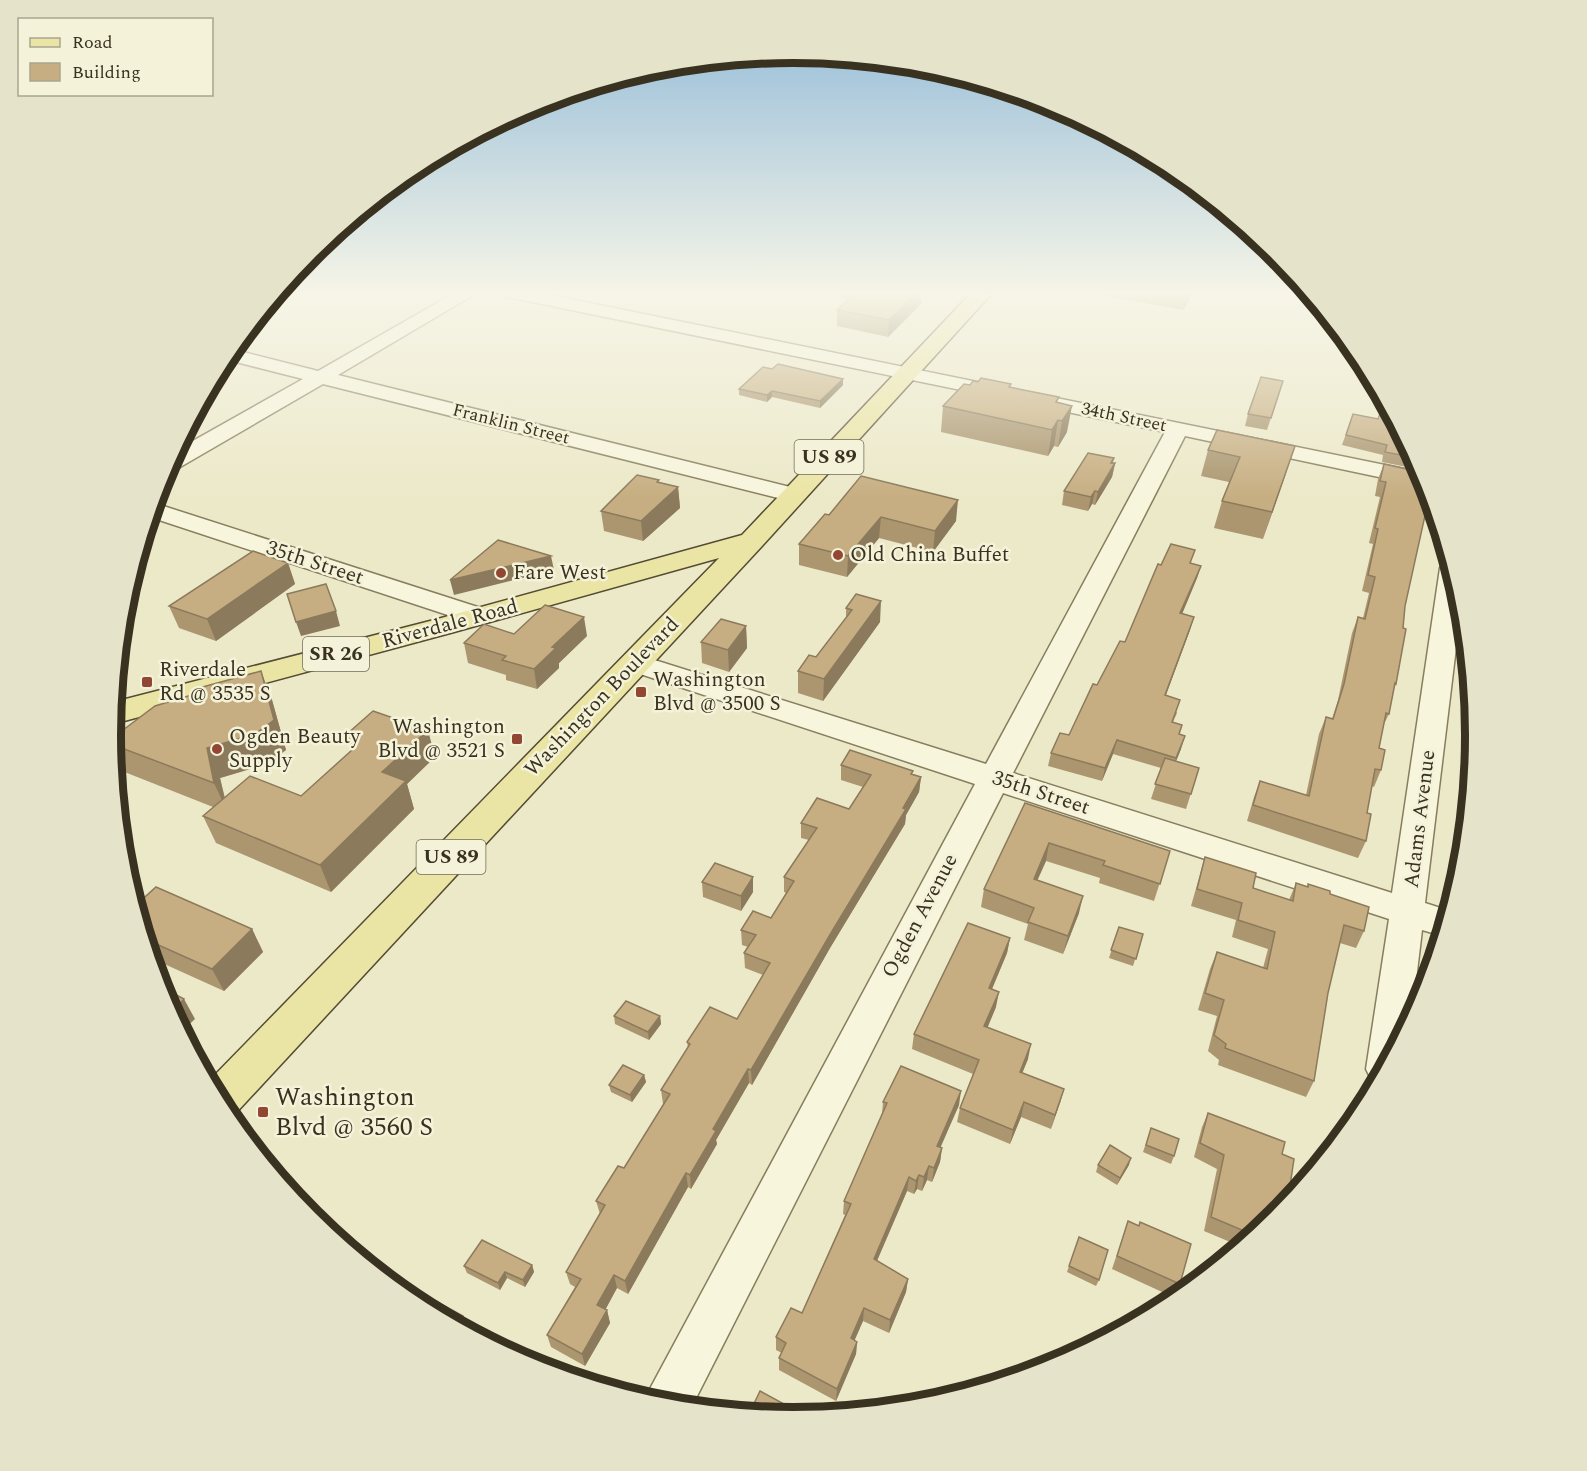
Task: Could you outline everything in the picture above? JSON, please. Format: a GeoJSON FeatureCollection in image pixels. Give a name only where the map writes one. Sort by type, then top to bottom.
{"type":"FeatureCollection","features":[{"type":"Feature","properties":{"kind":"main road","name":"Washington Boulevard"},"geometry":{"type":"LineString","coordinates":[[225,1094],[752,540],[919,360]]}},
{"type":"Feature","properties":{"kind":"main road","name":"Riverdale Road"},"geometry":{"type":"LineString","coordinates":[[122,711],[752,540]]}},
{"type":"Feature","properties":{"kind":"street","name":"Franklin Street"},"geometry":{"type":"LineString","coordinates":[[250,360],[794,495]]}},
{"type":"Feature","properties":{"kind":"street"},"geometry":{"type":"LineString","coordinates":[[182,457],[351,360]]}},
{"type":"Feature","properties":{"kind":"street","name":"34th Street"},"geometry":{"type":"LineString","coordinates":[[836,360],[1415,478]]}},
{"type":"Feature","properties":{"kind":"street","name":"Ogden Avenue"},"geometry":{"type":"LineString","coordinates":[[671,1396],[1178,428]]}},
{"type":"Feature","properties":{"kind":"street","name":"35th Street"},"geometry":{"type":"LineString","coordinates":[[159,512],[478,616]]}},
{"type":"Feature","properties":{"kind":"street","name":"Adams Avenue"},"geometry":{"type":"LineString","coordinates":[[1389,1048],[1450,591]]}},
{"type":"Feature","properties":{"kind":"street","name":"35th Street"},"geometry":{"type":"LineString","coordinates":[[635,663],[1439,922]]}},
{"type":"Feature","properties":{"kind":"building"},"geometry":{"type":"Polygon","coordinates":[[[778,364],[843,379],[820,401],[772,391],[767,395],[739,389],[763,367],[772,369],[778,364]]]}},
{"type":"Feature","properties":{"kind":"building"},"geometry":{"type":"Polygon","coordinates":[[[1261,377],[1283,381],[1271,418],[1248,414],[1261,377]]]}},
{"type":"Feature","properties":{"kind":"building"},"geometry":{"type":"Polygon","coordinates":[[[981,378],[1011,384],[1009,387],[1059,397],[1056,402],[1072,406],[1062,421],[1058,420],[1052,430],[943,406],[964,384],[970,385],[981,378]]]}},
{"type":"Feature","properties":{"kind":"building"},"geometry":{"type":"Polygon","coordinates":[[[1382,409],[1405,456],[1385,452],[1387,445],[1346,435],[1353,414],[1378,419],[1382,409]]]}},
{"type":"Feature","properties":{"kind":"building"},"geometry":{"type":"Polygon","coordinates":[[[1217,430],[1295,446],[1272,512],[1222,501],[1240,457],[1208,450],[1217,430]]]}},
{"type":"Feature","properties":{"kind":"building"},"geometry":{"type":"Polygon","coordinates":[[[1088,453],[1114,458],[1111,463],[1115,463],[1098,492],[1095,491],[1091,497],[1064,491],[1088,453]]]}},
{"type":"Feature","properties":{"kind":"building"},"geometry":{"type":"Polygon","coordinates":[[[1384,464],[1411,470],[1426,509],[1405,606],[1403,628],[1406,629],[1396,684],[1389,714],[1386,713],[1379,748],[1385,750],[1381,770],[1375,769],[1367,813],[1371,814],[1366,841],[1253,805],[1260,781],[1309,796],[1326,717],[1333,719],[1344,684],[1358,617],[1365,619],[1375,577],[1368,575],[1378,529],[1375,528],[1386,482],[1380,481],[1384,464]]]}},
{"type":"Feature","properties":{"kind":"building"},"geometry":{"type":"Polygon","coordinates":[[[637,475],[678,487],[641,521],[601,511],[637,475]]]}},
{"type":"Feature","properties":{"kind":"building"},"geometry":{"type":"Polygon","coordinates":[[[861,476],[958,500],[935,531],[881,517],[848,556],[799,544],[825,514],[829,515],[861,476]]]}},
{"type":"Feature","properties":{"kind":"building"},"geometry":{"type":"Polygon","coordinates":[[[498,540],[551,556],[450,580],[498,540]]]}},
{"type":"Feature","properties":{"kind":"building"},"geometry":{"type":"Polygon","coordinates":[[[1171,544],[1195,550],[1190,563],[1201,566],[1180,613],[1194,617],[1165,695],[1180,700],[1172,722],[1182,725],[1179,734],[1185,736],[1176,758],[1117,740],[1105,768],[1051,753],[1060,733],[1069,735],[1093,684],[1097,685],[1120,641],[1125,642],[1158,564],[1161,565],[1171,544]]]}},
{"type":"Feature","properties":{"kind":"building"},"geometry":{"type":"Polygon","coordinates":[[[253,551],[288,563],[207,619],[169,606],[253,551]]]}},
{"type":"Feature","properties":{"kind":"building"},"geometry":{"type":"Polygon","coordinates":[[[326,584],[336,611],[296,622],[287,594],[326,584]]]}},
{"type":"Feature","properties":{"kind":"building"},"geometry":{"type":"Polygon","coordinates":[[[856,594],[881,601],[824,679],[798,671],[809,655],[816,657],[852,610],[846,608],[856,594]]]}},
{"type":"Feature","properties":{"kind":"building"},"geometry":{"type":"Polygon","coordinates":[[[545,605],[584,617],[552,647],[556,648],[534,669],[502,660],[506,656],[464,643],[484,624],[514,634],[545,605]]]}},
{"type":"Feature","properties":{"kind":"building"},"geometry":{"type":"Polygon","coordinates":[[[721,619],[746,626],[728,650],[701,642],[721,619]]]}},
{"type":"Feature","properties":{"kind":"building"},"geometry":{"type":"Polygon","coordinates":[[[261,671],[274,720],[255,734],[207,748],[214,783],[121,748],[121,731],[155,706],[195,694],[195,689],[261,671]]]}},
{"type":"Feature","properties":{"kind":"building"},"geometry":{"type":"Polygon","coordinates":[[[373,711],[428,730],[382,772],[406,781],[320,865],[203,816],[250,776],[301,796],[352,750],[347,734],[373,711]]]}},
{"type":"Feature","properties":{"kind":"building"},"geometry":{"type":"Polygon","coordinates":[[[850,750],[913,771],[911,774],[921,777],[903,808],[906,809],[751,1070],[748,1069],[713,1129],[716,1131],[690,1175],[686,1173],[625,1281],[614,1275],[597,1305],[607,1310],[582,1354],[547,1335],[581,1279],[566,1272],[605,1205],[596,1201],[618,1166],[624,1168],[670,1094],[661,1090],[690,1044],[687,1042],[710,1007],[737,1019],[770,963],[744,953],[756,935],[741,930],[753,911],[771,918],[794,881],[784,877],[817,828],[801,823],[817,798],[849,809],[871,775],[841,765],[850,750]]]}},
{"type":"Feature","properties":{"kind":"building"},"geometry":{"type":"Polygon","coordinates":[[[1165,758],[1199,768],[1191,794],[1155,784],[1165,758]]]}},
{"type":"Feature","properties":{"kind":"building"},"geometry":{"type":"Polygon","coordinates":[[[1025,803],[1170,851],[1160,884],[1103,865],[1105,861],[1049,843],[1034,879],[1083,896],[1068,936],[1028,922],[1034,908],[984,889],[1025,803]]]}},
{"type":"Feature","properties":{"kind":"building"},"geometry":{"type":"Polygon","coordinates":[[[1205,857],[1256,873],[1253,888],[1293,901],[1296,883],[1330,891],[1330,894],[1369,907],[1364,931],[1344,925],[1328,993],[1314,1081],[1225,1048],[1226,1044],[1214,1035],[1224,1000],[1205,993],[1217,952],[1267,969],[1275,932],[1238,920],[1242,903],[1197,889],[1205,857]]]}},
{"type":"Feature","properties":{"kind":"building"},"geometry":{"type":"Polygon","coordinates":[[[715,863],[753,877],[741,896],[702,882],[715,863]]]}},
{"type":"Feature","properties":{"kind":"building"},"geometry":{"type":"Polygon","coordinates":[[[156,887],[252,929],[212,969],[154,943],[142,900],[156,887]]]}},
{"type":"Feature","properties":{"kind":"building"},"geometry":{"type":"Polygon","coordinates":[[[968,923],[1010,938],[989,988],[999,992],[984,1026],[1031,1044],[1020,1072],[1064,1089],[1055,1115],[1024,1102],[1013,1130],[960,1108],[979,1060],[914,1034],[968,923]]]}},
{"type":"Feature","properties":{"kind":"building"},"geometry":{"type":"Polygon","coordinates":[[[1119,927],[1143,934],[1136,959],[1111,950],[1119,927]]]}},
{"type":"Feature","properties":{"kind":"building"},"geometry":{"type":"Polygon","coordinates":[[[172,993],[184,999],[178,1005],[172,993]]]}},
{"type":"Feature","properties":{"kind":"building"},"geometry":{"type":"Polygon","coordinates":[[[626,1001],[660,1016],[648,1032],[614,1016],[626,1001]]]}},
{"type":"Feature","properties":{"kind":"building"},"geometry":{"type":"Polygon","coordinates":[[[623,1065],[644,1075],[630,1095],[609,1085],[623,1065]]]}},
{"type":"Feature","properties":{"kind":"building"},"geometry":{"type":"Polygon","coordinates":[[[901,1066],[961,1091],[937,1146],[942,1148],[934,1168],[929,1166],[924,1177],[919,1175],[916,1181],[909,1177],[874,1259],[908,1279],[890,1320],[864,1308],[851,1338],[857,1342],[837,1389],[779,1358],[786,1343],[776,1337],[791,1308],[802,1313],[851,1204],[844,1201],[887,1103],[883,1102],[901,1066]]]}},
{"type":"Feature","properties":{"kind":"building"},"geometry":{"type":"Polygon","coordinates":[[[1208,1113],[1285,1142],[1282,1154],[1294,1159],[1290,1189],[1247,1232],[1211,1217],[1224,1155],[1200,1143],[1208,1113]]]}},
{"type":"Feature","properties":{"kind":"building"},"geometry":{"type":"Polygon","coordinates":[[[1151,1128],[1179,1139],[1174,1156],[1146,1145],[1151,1128]]]}},
{"type":"Feature","properties":{"kind":"building"},"geometry":{"type":"Polygon","coordinates":[[[1110,1145],[1131,1158],[1120,1178],[1098,1165],[1110,1145]]]}},
{"type":"Feature","properties":{"kind":"building"},"geometry":{"type":"Polygon","coordinates":[[[1128,1221],[1139,1226],[1140,1222],[1191,1244],[1180,1284],[1117,1256],[1128,1221]]]}},
{"type":"Feature","properties":{"kind":"building"},"geometry":{"type":"Polygon","coordinates":[[[1079,1237],[1108,1250],[1099,1280],[1069,1266],[1079,1237]]]}},
{"type":"Feature","properties":{"kind":"building"},"geometry":{"type":"Polygon","coordinates":[[[482,1240],[532,1265],[523,1280],[505,1272],[498,1283],[464,1266],[482,1240]]]}},
{"type":"Feature","properties":{"kind":"building"},"geometry":{"type":"Polygon","coordinates":[[[423,1294],[463,1316],[460,1320],[422,1296],[423,1294]]]}},
{"type":"Feature","properties":{"kind":"building"},"geometry":{"type":"Polygon","coordinates":[[[760,1391],[791,1408],[752,1407],[760,1391]]]}},
{"type":"Feature","properties":{"kind":"place","name":"Old China Buffet"},"geometry":{"type":"Point","coordinates":[838,555]}},
{"type":"Feature","properties":{"kind":"place","name":"Fare West"},"geometry":{"type":"Point","coordinates":[501,573]}},
{"type":"Feature","properties":{"kind":"place","name":"Riverdale Rd @ 3535 S"},"geometry":{"type":"Point","coordinates":[147,682]}},
{"type":"Feature","properties":{"kind":"place","name":"Washington Blvd @ 3500 S"},"geometry":{"type":"Point","coordinates":[641,692]}},
{"type":"Feature","properties":{"kind":"place","name":"Washington Blvd @ 3521 S"},"geometry":{"type":"Point","coordinates":[517,739]}},
{"type":"Feature","properties":{"kind":"place","name":"Ogden Beauty Supply"},"geometry":{"type":"Point","coordinates":[217,749]}},
{"type":"Feature","properties":{"kind":"place","name":"Washington Blvd @ 3560 S"},"geometry":{"type":"Point","coordinates":[263,1112]}}]}
